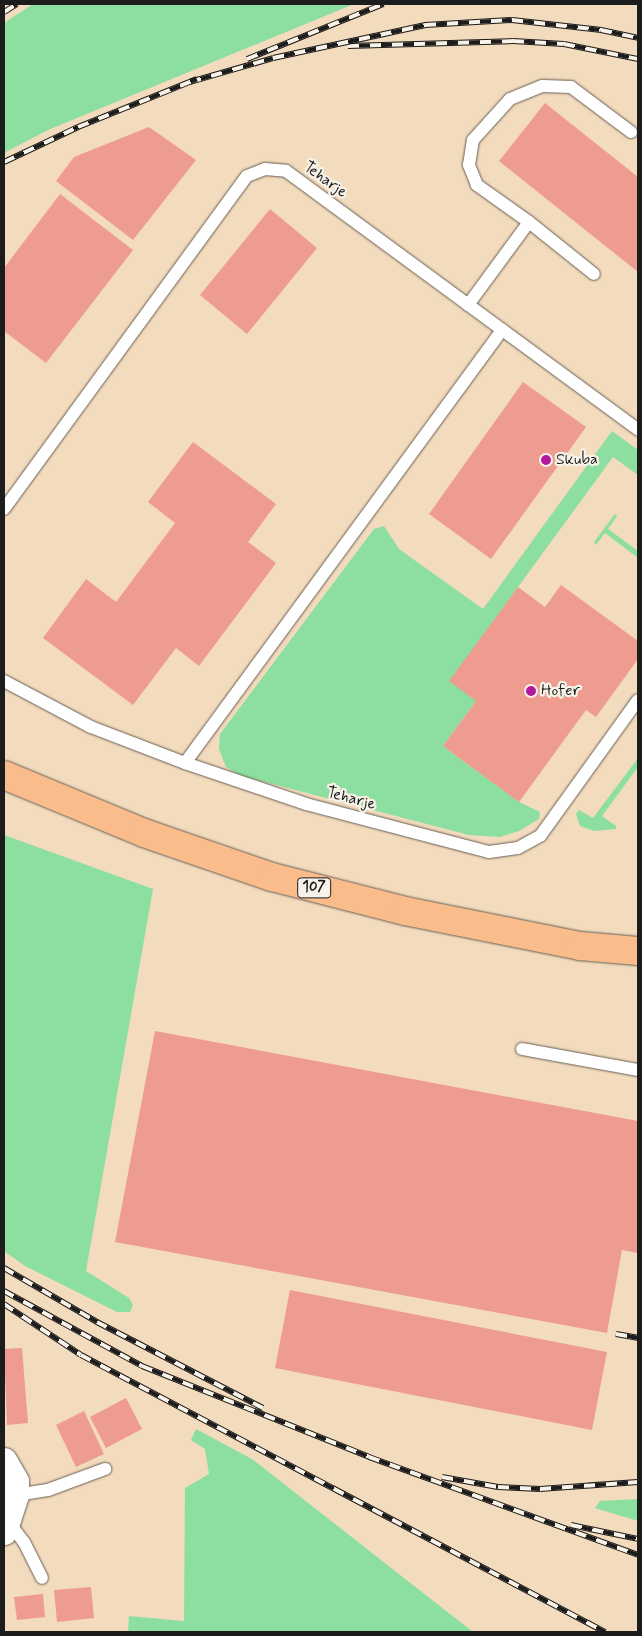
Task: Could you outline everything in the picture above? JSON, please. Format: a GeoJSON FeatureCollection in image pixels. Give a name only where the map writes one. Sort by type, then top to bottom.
{"type":"FeatureCollection","features":[{"type":"Feature","properties":{"kind":"main road","name":"107"},"geometry":{"type":"LineString","coordinates":[[4,775],[144,833],[272,878],[415,913],[580,946],[638,951]]}},
{"type":"Feature","properties":{"kind":"street"},"geometry":{"type":"LineString","coordinates":[[4,1460],[16,1481],[16,1495],[5,1525]]}},
{"type":"Feature","properties":{"kind":"lane"},"geometry":{"type":"LineString","coordinates":[[594,274],[529,222],[477,185],[469,165],[474,140],[510,99],[543,86],[571,87],[631,132]]}},
{"type":"Feature","properties":{"kind":"lane","name":"Teharje"},"geometry":{"type":"LineString","coordinates":[[4,510],[247,176],[265,169],[286,171],[638,430]]}},
{"type":"Feature","properties":{"kind":"lane"},"geometry":{"type":"LineString","coordinates":[[468,305],[529,222]]}},
{"type":"Feature","properties":{"kind":"lane"},"geometry":{"type":"LineString","coordinates":[[185,763],[502,330]]}},
{"type":"Feature","properties":{"kind":"lane","name":"Teharje"},"geometry":{"type":"LineString","coordinates":[[4,681],[91,727],[185,763],[306,804],[489,852],[518,848],[541,835],[638,700]]}},
{"type":"Feature","properties":{"kind":"lane"},"geometry":{"type":"LineString","coordinates":[[522,1049],[638,1070]]}},
{"type":"Feature","properties":{"kind":"lane"},"geometry":{"type":"LineString","coordinates":[[16,1495],[48,1490],[105,1468]]}},
{"type":"Feature","properties":{"kind":"lane"},"geometry":{"type":"LineString","coordinates":[[5,1525],[24,1542],[42,1578]]}},
{"type":"Feature","properties":{"kind":"green space"},"geometry":{"type":"Polygon","coordinates":[[[33,4],[354,4],[48,130],[4,153],[4,23],[33,4]]]}},
{"type":"Feature","properties":{"kind":"green space"},"geometry":{"type":"Polygon","coordinates":[[[612,431],[638,450],[638,475],[613,457],[518,587],[476,701],[443,746],[519,802],[540,812],[539,819],[519,831],[500,837],[469,835],[241,776],[226,767],[219,749],[220,734],[374,529],[384,526],[399,549],[483,609],[612,431]]]}},
{"type":"Feature","properties":{"kind":"green space"},"geometry":{"type":"Polygon","coordinates":[[[615,514],[617,516],[608,529],[638,551],[638,558],[605,533],[596,545],[594,542],[615,514]]]}},
{"type":"Feature","properties":{"kind":"green space"},"geometry":{"type":"Polygon","coordinates":[[[638,758],[638,767],[602,816],[616,826],[616,829],[594,831],[580,826],[576,814],[579,810],[593,818],[638,758]]]}},
{"type":"Feature","properties":{"kind":"green space"},"geometry":{"type":"Polygon","coordinates":[[[4,835],[153,889],[86,1271],[129,1298],[133,1305],[130,1312],[117,1312],[25,1266],[4,1251],[4,835]]]}},
{"type":"Feature","properties":{"kind":"green space"},"geometry":{"type":"Polygon","coordinates":[[[196,1429],[252,1459],[473,1632],[128,1632],[129,1616],[184,1621],[185,1488],[209,1474],[205,1449],[191,1440],[196,1429]]]}},
{"type":"Feature","properties":{"kind":"green space"},"geometry":{"type":"Polygon","coordinates":[[[638,1499],[638,1521],[595,1508],[600,1501],[638,1499]]]}},
{"type":"Feature","properties":{"kind":"building"},"geometry":{"type":"Polygon","coordinates":[[[545,103],[638,177],[638,272],[499,161],[545,103]]]}},
{"type":"Feature","properties":{"kind":"building"},"geometry":{"type":"Polygon","coordinates":[[[149,127],[196,160],[133,240],[56,181],[74,157],[149,127]]]}},
{"type":"Feature","properties":{"kind":"building"},"geometry":{"type":"Polygon","coordinates":[[[60,194],[133,250],[46,363],[4,331],[4,268],[60,194]]]}},
{"type":"Feature","properties":{"kind":"building"},"geometry":{"type":"Polygon","coordinates":[[[270,209],[317,248],[247,334],[200,295],[270,209]]]}},
{"type":"Feature","properties":{"kind":"building"},"geometry":{"type":"Polygon","coordinates":[[[523,382],[586,427],[491,559],[429,514],[523,382]]]}},
{"type":"Feature","properties":{"kind":"building"},"geometry":{"type":"Polygon","coordinates":[[[193,442],[276,504],[248,542],[276,563],[199,666],[176,648],[133,705],[43,638],[86,579],[116,602],[175,523],[148,502],[193,442]]]}},
{"type":"Feature","properties":{"kind":"building","name":"Hofer"},"geometry":{"type":"Polygon","coordinates":[[[561,585],[638,641],[638,659],[596,717],[586,710],[519,802],[443,746],[476,701],[449,681],[518,587],[545,607],[561,585]]]}},
{"type":"Feature","properties":{"kind":"building"},"geometry":{"type":"Polygon","coordinates":[[[155,1031],[638,1121],[638,1253],[622,1250],[607,1333],[115,1242],[155,1031]]]}},
{"type":"Feature","properties":{"kind":"building"},"geometry":{"type":"Polygon","coordinates":[[[290,1290],[607,1352],[592,1430],[275,1368],[290,1290]]]}},
{"type":"Feature","properties":{"kind":"building"},"geometry":{"type":"Polygon","coordinates":[[[22,1348],[28,1423],[7,1425],[4,1349],[22,1348]]]}},
{"type":"Feature","properties":{"kind":"building"},"geometry":{"type":"Polygon","coordinates":[[[126,1398],[142,1429],[106,1448],[90,1417],[126,1398]]]}},
{"type":"Feature","properties":{"kind":"building"},"geometry":{"type":"Polygon","coordinates":[[[84,1411],[104,1454],[76,1467],[56,1425],[84,1411]]]}},
{"type":"Feature","properties":{"kind":"building"},"geometry":{"type":"Polygon","coordinates":[[[91,1587],[94,1618],[57,1622],[54,1590],[91,1587]]]}},
{"type":"Feature","properties":{"kind":"building"},"geometry":{"type":"Polygon","coordinates":[[[43,1594],[45,1617],[17,1620],[14,1597],[43,1594]]]}},
{"type":"Feature","properties":{"kind":"railway"},"geometry":{"type":"LineString","coordinates":[[4,12],[17,4]]}},
{"type":"Feature","properties":{"kind":"railway"},"geometry":{"type":"LineString","coordinates":[[247,59],[383,4]]}},
{"type":"Feature","properties":{"kind":"railway"},"geometry":{"type":"LineString","coordinates":[[190,82],[273,58],[425,25],[512,20],[601,30],[638,38]]}},
{"type":"Feature","properties":{"kind":"railway"},"geometry":{"type":"LineString","coordinates":[[348,46],[513,41],[564,44],[638,59]]}},
{"type":"Feature","properties":{"kind":"railway"},"geometry":{"type":"LineString","coordinates":[[4,162],[78,127],[197,79]]}},
{"type":"Feature","properties":{"kind":"railway"},"geometry":{"type":"LineString","coordinates":[[4,1268],[97,1322],[263,1408]]}},
{"type":"Feature","properties":{"kind":"railway"},"geometry":{"type":"LineString","coordinates":[[4,1291],[142,1366],[369,1457],[638,1555]]}},
{"type":"Feature","properties":{"kind":"railway"},"geometry":{"type":"LineString","coordinates":[[4,1304],[81,1355],[605,1632]]}},
{"type":"Feature","properties":{"kind":"railway"},"geometry":{"type":"LineString","coordinates":[[616,1334],[638,1338]]}},
{"type":"Feature","properties":{"kind":"railway"},"geometry":{"type":"LineString","coordinates":[[442,1477],[498,1487],[540,1489],[638,1482]]}},
{"type":"Feature","properties":{"kind":"railway"},"geometry":{"type":"LineString","coordinates":[[571,1525],[638,1539]]}},
{"type":"Feature","properties":{"kind":"place","name":"Skuba"},"geometry":{"type":"Point","coordinates":[546,460]}},
{"type":"Feature","properties":{"kind":"place","name":"Hofer"},"geometry":{"type":"Point","coordinates":[531,691]}}]}
